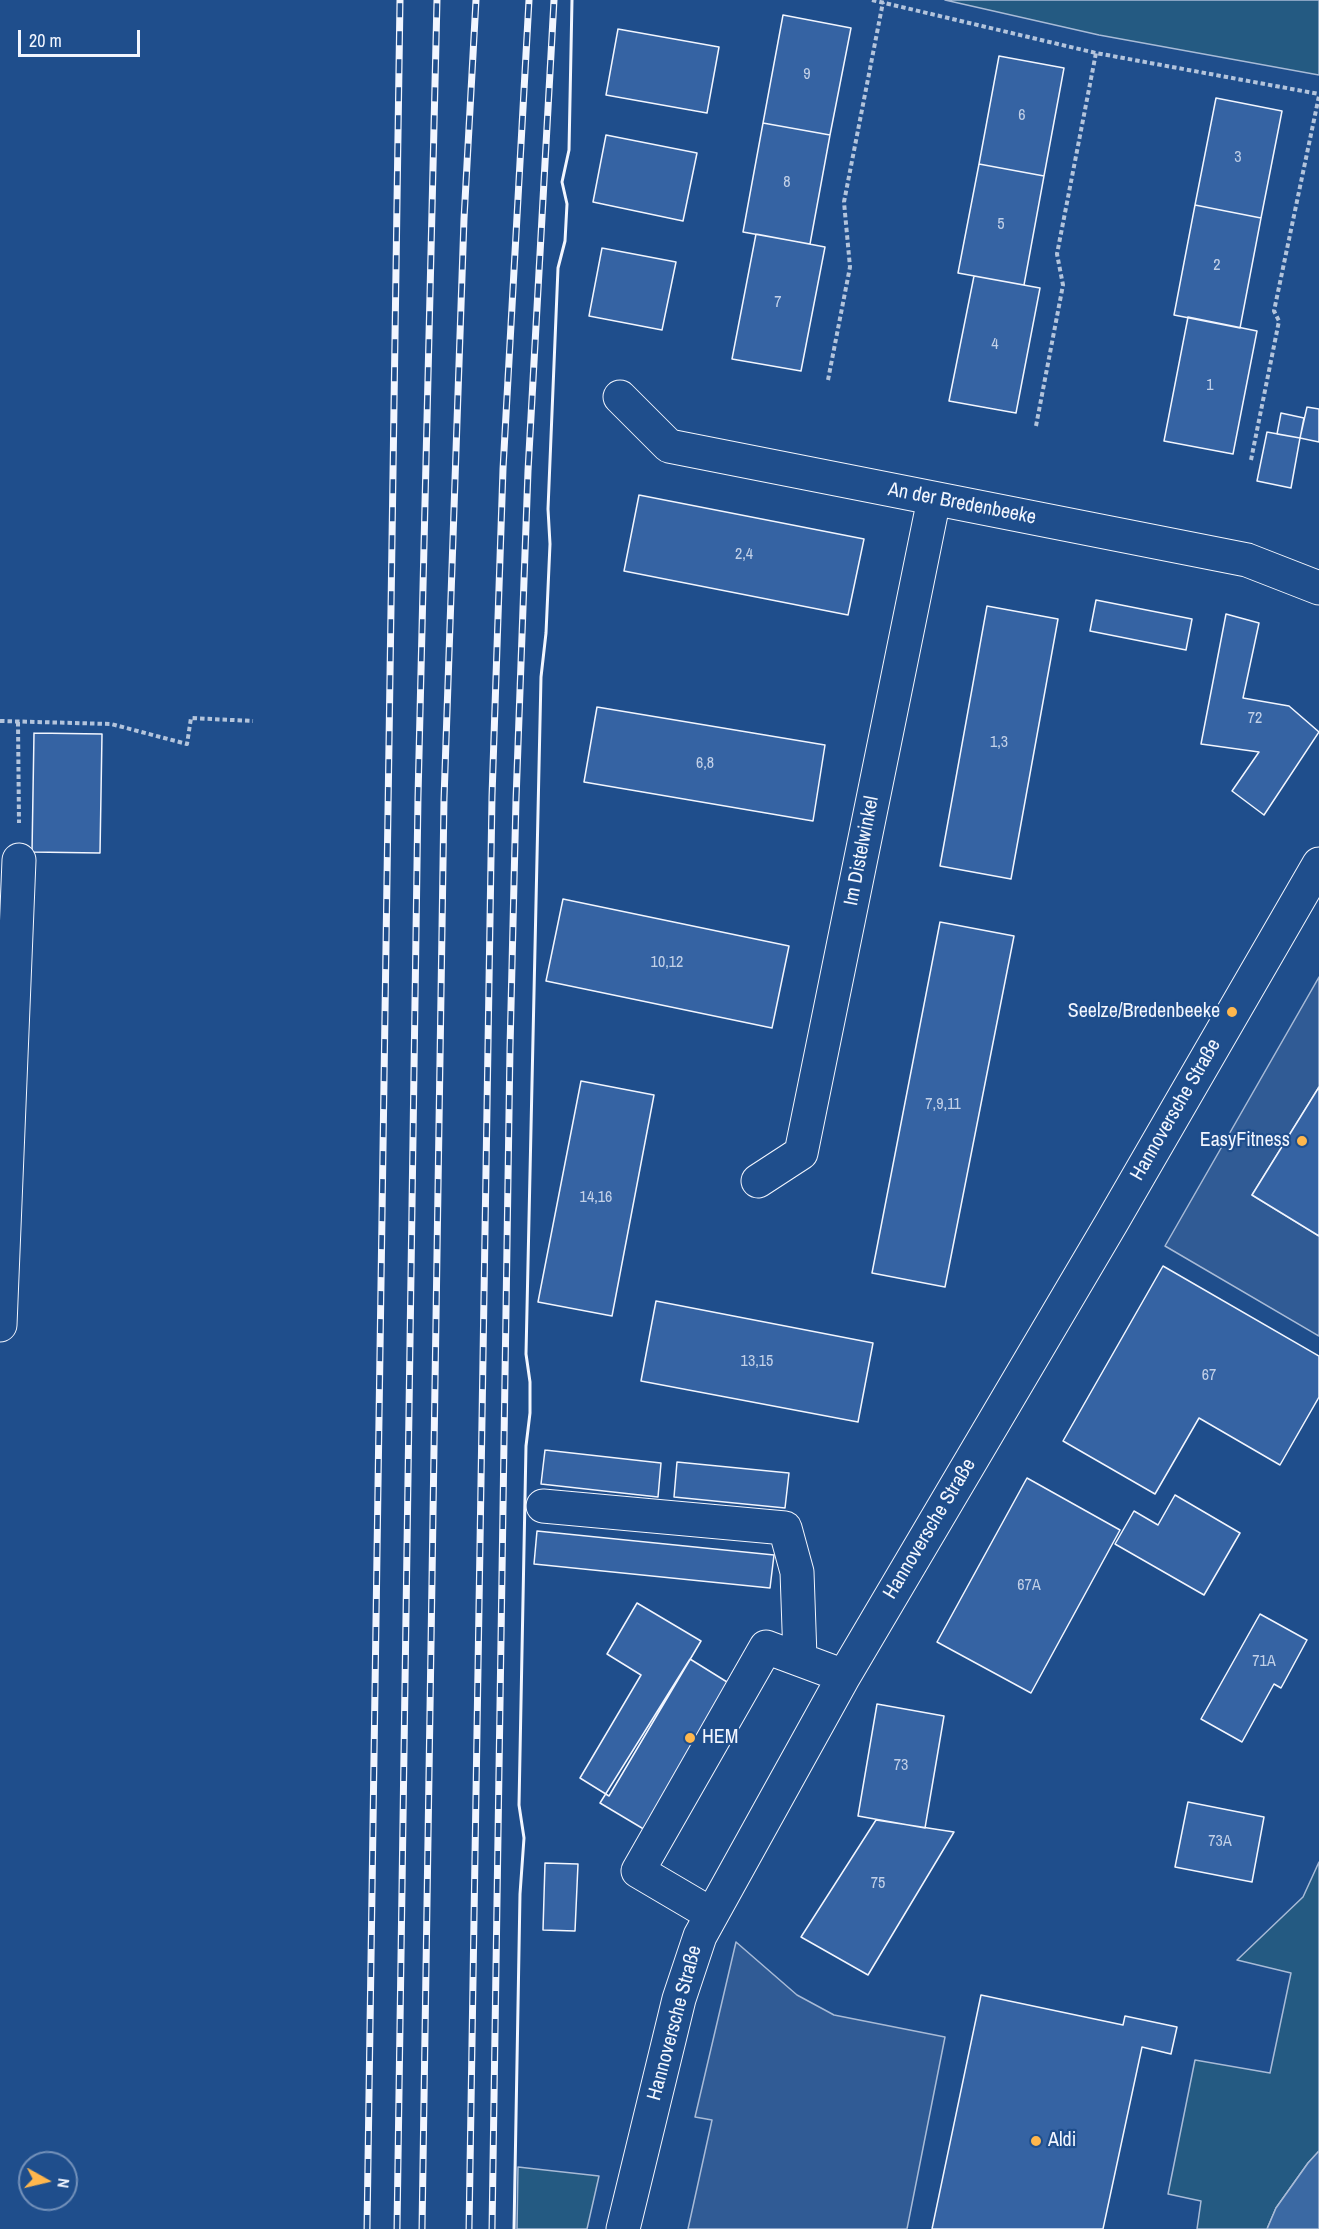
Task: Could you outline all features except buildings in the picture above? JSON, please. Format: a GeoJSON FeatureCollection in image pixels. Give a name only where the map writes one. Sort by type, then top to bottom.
{"type":"FeatureCollection","features":[{"type":"Feature","properties":{"kind":"street","name":"An der Bredenbeeke"},"geometry":{"type":"LineString","coordinates":[[620,397],[669,446],[1247,560],[1319,588]]}},
{"type":"Feature","properties":{"kind":"street","name":"Im Distelwinkel"},"geometry":{"type":"LineString","coordinates":[[758,1181],[801,1154],[934,499]]}},
{"type":"Feature","properties":{"kind":"street"},"geometry":{"type":"LineString","coordinates":[[0,1325],[19,860]]}},
{"type":"Feature","properties":{"kind":"street","name":"Hannoversche Straße"},"geometry":{"type":"LineString","coordinates":[[623,2229],[679,1999],[700,1936],[711,1914],[844,1676],[1112,1222],[1319,864]]}},
{"type":"Feature","properties":{"kind":"street"},"geometry":{"type":"LineString","coordinates":[[543,1506],[785,1528],[797,1572],[800,1657]]}},
{"type":"Feature","properties":{"kind":"street"},"geometry":{"type":"LineString","coordinates":[[711,1914],[638,1871],[766,1647],[800,1657],[844,1676]]}},
{"type":"Feature","properties":{"kind":"path"},"geometry":{"type":"LineString","coordinates":[[872,0],[1096,53],[1319,95],[1275,311],[1279,321],[1251,460]]}},
{"type":"Feature","properties":{"kind":"path"},"geometry":{"type":"LineString","coordinates":[[828,380],[850,267],[844,202],[883,3]]}},
{"type":"Feature","properties":{"kind":"path"},"geometry":{"type":"LineString","coordinates":[[1036,426],[1063,285],[1057,254],[1096,53]]}},
{"type":"Feature","properties":{"kind":"path"},"geometry":{"type":"LineString","coordinates":[[0,721],[111,724],[187,744],[190,718],[254,721]]}},
{"type":"Feature","properties":{"kind":"path"},"geometry":{"type":"LineString","coordinates":[[18,722],[19,860]]}},
{"type":"Feature","properties":{"kind":"shaded area"},"geometry":{"type":"Polygon","coordinates":[[[945,0],[1319,0],[1319,75],[1099,35],[945,0]]]}},
{"type":"Feature","properties":{"kind":"shaded area"},"geometry":{"type":"Polygon","coordinates":[[[1319,977],[1319,1087],[1252,1195],[1319,1236],[1319,1336],[1165,1246],[1319,977]]]}},
{"type":"Feature","properties":{"kind":"shaded area"},"geometry":{"type":"Polygon","coordinates":[[[1319,1862],[1319,2151],[1276,2208],[1267,2229],[1197,2229],[1201,2201],[1168,2194],[1195,2060],[1270,2073],[1291,1973],[1237,1960],[1303,1897],[1319,1862]]]}},
{"type":"Feature","properties":{"kind":"shaded area"},"geometry":{"type":"Polygon","coordinates":[[[736,1942],[797,1995],[834,2015],[945,2037],[907,2229],[688,2229],[712,2120],[695,2117],[736,1942]]]}},
{"type":"Feature","properties":{"kind":"shaded area"},"geometry":{"type":"Polygon","coordinates":[[[1319,2151],[1319,2229],[1267,2229],[1276,2208],[1319,2151]]]}},
{"type":"Feature","properties":{"kind":"shaded area"},"geometry":{"type":"Polygon","coordinates":[[[518,2167],[599,2176],[587,2229],[517,2229],[518,2167]]]}},
{"type":"Feature","properties":{"kind":"railway"},"geometry":{"type":"LineString","coordinates":[[367,2229],[400,0]]}},
{"type":"Feature","properties":{"kind":"railway"},"geometry":{"type":"LineString","coordinates":[[397,2229],[418,797],[437,0]]}},
{"type":"Feature","properties":{"kind":"railway"},"geometry":{"type":"LineString","coordinates":[[422,2229],[444,799],[464,219],[476,0]]}},
{"type":"Feature","properties":{"kind":"railway"},"geometry":{"type":"LineString","coordinates":[[469,2229],[492,796],[503,469],[529,0]]}},
{"type":"Feature","properties":{"kind":"railway"},"geometry":{"type":"LineString","coordinates":[[492,2229],[510,1048],[516,800],[528,471],[554,0]]}},
{"type":"Feature","properties":{"kind":"wall"},"geometry":{"type":"LineString","coordinates":[[514,2229],[520,1894],[524,1838],[519,1805],[526,1446],[530,1413],[530,1382],[526,1354],[541,677],[546,633],[550,544],[548,509],[558,268],[565,241],[567,204],[562,182],[569,150],[572,0]]}},
{"type":"Feature","properties":{"kind":"place","name":"Seelze/Bredenbeeke"},"geometry":{"type":"Point","coordinates":[1232,1012]}},
{"type":"Feature","properties":{"kind":"place","name":"EasyFitness"},"geometry":{"type":"Point","coordinates":[1302,1141]}},
{"type":"Feature","properties":{"kind":"place","name":"HEM"},"geometry":{"type":"Point","coordinates":[690,1738]}},
{"type":"Feature","properties":{"kind":"place","name":"Aldi"},"geometry":{"type":"Point","coordinates":[1036,2141]}}]}
